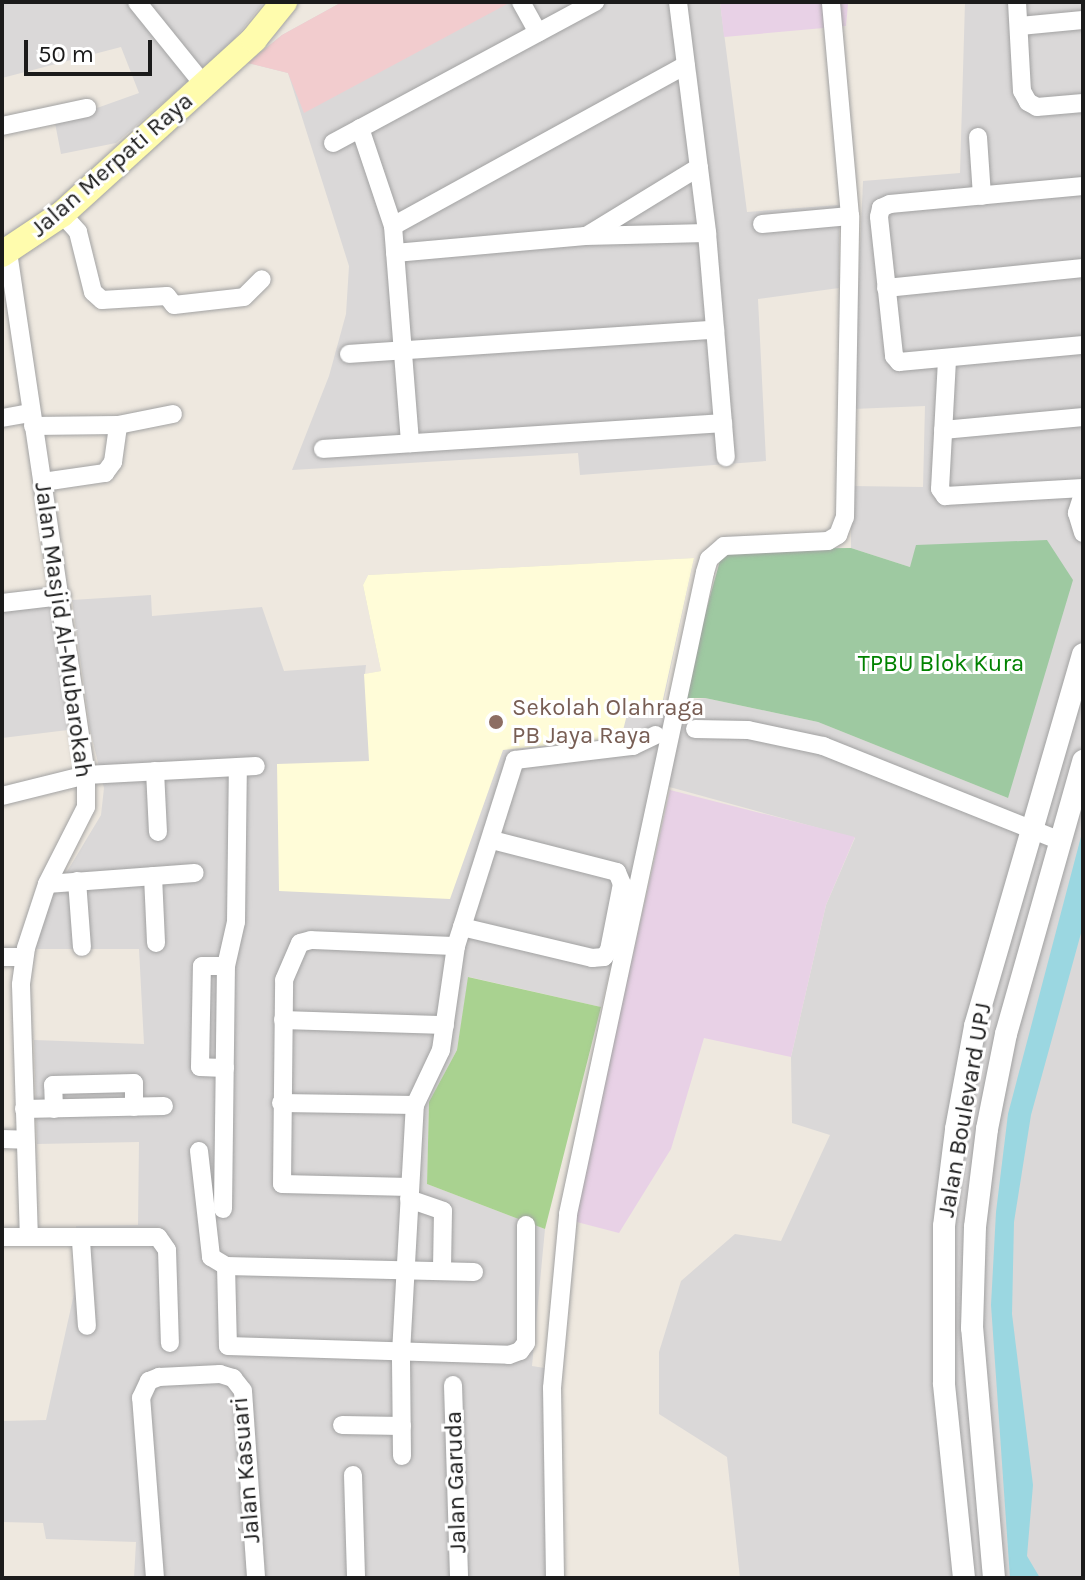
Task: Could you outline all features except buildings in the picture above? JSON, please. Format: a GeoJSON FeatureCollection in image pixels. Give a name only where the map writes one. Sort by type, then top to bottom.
{"type":"FeatureCollection","features":[{"type":"Feature","properties":{"kind":"main road","name":"Jalan Merpati Raya"},"geometry":{"type":"LineString","coordinates":[[5,253],[62,214],[254,39],[284,2]]}},
{"type":"Feature","properties":{"kind":"street"},"geometry":{"type":"LineString","coordinates":[[137,2],[204,85]]}},
{"type":"Feature","properties":{"kind":"street"},"geometry":{"type":"LineString","coordinates":[[521,2],[538,33]]}},
{"type":"Feature","properties":{"kind":"street"},"geometry":{"type":"LineString","coordinates":[[333,143],[595,2]]}},
{"type":"Feature","properties":{"kind":"street"},"geometry":{"type":"LineString","coordinates":[[678,2],[707,233],[726,457]]}},
{"type":"Feature","properties":{"kind":"street"},"geometry":{"type":"LineString","coordinates":[[555,1578],[553,1375],[568,1214],[652,827],[672,707],[705,572],[717,549],[743,542],[828,541],[842,528],[850,216],[831,2]]}},
{"type":"Feature","properties":{"kind":"street"},"geometry":{"type":"LineString","coordinates":[[1017,2],[1022,91],[1028,102],[1037,107],[1083,103]]}},
{"type":"Feature","properties":{"kind":"street"},"geometry":{"type":"LineString","coordinates":[[1020,26],[1083,20]]}},
{"type":"Feature","properties":{"kind":"street"},"geometry":{"type":"LineString","coordinates":[[393,226],[686,65]]}},
{"type":"Feature","properties":{"kind":"street"},"geometry":{"type":"LineString","coordinates":[[2,126],[87,108]]}},
{"type":"Feature","properties":{"kind":"street"},"geometry":{"type":"LineString","coordinates":[[360,128],[393,226],[410,443]]}},
{"type":"Feature","properties":{"kind":"street"},"geometry":{"type":"LineString","coordinates":[[978,137],[982,196]]}},
{"type":"Feature","properties":{"kind":"street"},"geometry":{"type":"LineString","coordinates":[[585,236],[699,167]]}},
{"type":"Feature","properties":{"kind":"street"},"geometry":{"type":"LineString","coordinates":[[1083,186],[881,208],[894,356],[912,364],[1083,345]]}},
{"type":"Feature","properties":{"kind":"street"},"geometry":{"type":"LineString","coordinates":[[62,214],[78,232],[93,292],[102,300],[167,296],[174,305],[244,297],[262,279]]}},
{"type":"Feature","properties":{"kind":"street"},"geometry":{"type":"LineString","coordinates":[[762,224],[850,216]]}},
{"type":"Feature","properties":{"kind":"street"},"geometry":{"type":"LineString","coordinates":[[395,253],[585,236],[707,233]]}},
{"type":"Feature","properties":{"kind":"street","name":"Jalan Masjid Al-Mubarokah"},"geometry":{"type":"LineString","coordinates":[[5,253],[10,317],[32,419],[62,596],[86,775],[86,807],[80,828],[47,884],[24,957],[24,1109],[29,1237]]}},
{"type":"Feature","properties":{"kind":"street"},"geometry":{"type":"LineString","coordinates":[[886,288],[1083,268]]}},
{"type":"Feature","properties":{"kind":"street"},"geometry":{"type":"LineString","coordinates":[[349,354],[715,330]]}},
{"type":"Feature","properties":{"kind":"street"},"geometry":{"type":"LineString","coordinates":[[947,360],[940,489],[945,496],[1083,488]]}},
{"type":"Feature","properties":{"kind":"street"},"geometry":{"type":"LineString","coordinates":[[2,418],[118,425],[173,414]]}},
{"type":"Feature","properties":{"kind":"street"},"geometry":{"type":"LineString","coordinates":[[943,430],[1083,417]]}},
{"type":"Feature","properties":{"kind":"street"},"geometry":{"type":"LineString","coordinates":[[323,449],[723,423]]}},
{"type":"Feature","properties":{"kind":"street"},"geometry":{"type":"LineString","coordinates":[[43,482],[105,473],[113,462],[118,425]]}},
{"type":"Feature","properties":{"kind":"street"},"geometry":{"type":"LineString","coordinates":[[1083,494],[1077,513],[1083,533]]}},
{"type":"Feature","properties":{"kind":"street"},"geometry":{"type":"LineString","coordinates":[[2,603],[62,596]]}},
{"type":"Feature","properties":{"kind":"street","name":"Jalan Boulevard UPJ"},"geometry":{"type":"LineString","coordinates":[[964,1578],[947,1437],[944,1226],[975,1026],[1083,654]]}},
{"type":"Feature","properties":{"kind":"street"},"geometry":{"type":"LineString","coordinates":[[695,729],[748,730],[823,746],[1061,841]]}},
{"type":"Feature","properties":{"kind":"street"},"geometry":{"type":"LineString","coordinates":[[402,1456],[401,1353],[415,1105],[441,1050],[456,946],[515,760],[633,746],[656,735]]}},
{"type":"Feature","properties":{"kind":"street","name":"Jalan Boulevard UPJ"},"geometry":{"type":"LineString","coordinates":[[994,1578],[972,1328],[975,1227],[987,1129],[1006,1034],[1083,761]]}},
{"type":"Feature","properties":{"kind":"street"},"geometry":{"type":"LineString","coordinates":[[2,796],[86,775],[247,766],[236,922],[226,966],[223,1209]]}},
{"type":"Feature","properties":{"kind":"street"},"geometry":{"type":"LineString","coordinates":[[155,771],[158,832]]}},
{"type":"Feature","properties":{"kind":"street"},"geometry":{"type":"LineString","coordinates":[[462,927],[592,958],[604,957],[609,950],[622,884],[617,872],[492,840]]}},
{"type":"Feature","properties":{"kind":"street"},"geometry":{"type":"LineString","coordinates":[[47,884],[195,873]]}},
{"type":"Feature","properties":{"kind":"street"},"geometry":{"type":"LineString","coordinates":[[153,876],[156,943]]}},
{"type":"Feature","properties":{"kind":"street"},"geometry":{"type":"LineString","coordinates":[[77,881],[82,947]]}},
{"type":"Feature","properties":{"kind":"street"},"geometry":{"type":"LineString","coordinates":[[442,1271],[443,1211],[410,1193],[282,1184],[284,980],[300,943],[456,946]]}},
{"type":"Feature","properties":{"kind":"street"},"geometry":{"type":"LineString","coordinates":[[2,957],[24,957]]}},
{"type":"Feature","properties":{"kind":"street"},"geometry":{"type":"LineString","coordinates":[[283,1020],[445,1025]]}},
{"type":"Feature","properties":{"kind":"street"},"geometry":{"type":"LineString","coordinates":[[24,1109],[54,1109],[53,1085],[134,1083],[134,1107],[164,1106]]}},
{"type":"Feature","properties":{"kind":"street"},"geometry":{"type":"LineString","coordinates":[[281,1103],[415,1105]]}},
{"type":"Feature","properties":{"kind":"street"},"geometry":{"type":"LineString","coordinates":[[2,1139],[25,1140]]}},
{"type":"Feature","properties":{"kind":"street"},"geometry":{"type":"LineString","coordinates":[[199,1151],[211,1257],[226,1266],[474,1272]]}},
{"type":"Feature","properties":{"kind":"street"},"geometry":{"type":"LineString","coordinates":[[226,1266],[228,1346],[509,1355],[520,1351],[526,1343],[526,1225]]}},
{"type":"Feature","properties":{"kind":"street"},"geometry":{"type":"LineString","coordinates":[[2,1237],[81,1241],[158,1237],[164,1242],[170,1343]]}},
{"type":"Feature","properties":{"kind":"street"},"geometry":{"type":"LineString","coordinates":[[81,1241],[87,1326]]}},
{"type":"Feature","properties":{"kind":"street","name":"Jalan Kasuari"},"geometry":{"type":"LineString","coordinates":[[155,1578],[141,1398],[149,1381],[159,1377],[220,1374],[233,1378],[243,1391],[256,1578]]}},
{"type":"Feature","properties":{"kind":"street","name":"Jalan Garuda"},"geometry":{"type":"LineString","coordinates":[[453,1385],[459,1578]]}},
{"type":"Feature","properties":{"kind":"street"},"geometry":{"type":"LineString","coordinates":[[342,1425],[402,1426]]}},
{"type":"Feature","properties":{"kind":"street"},"geometry":{"type":"LineString","coordinates":[[353,1475],[356,1578]]}},
{"type":"Feature","properties":{"kind":"shaded area"},"geometry":{"type":"Polygon","coordinates":[[[2,2],[264,2],[229,46],[116,143],[61,154],[55,123],[139,93],[121,47],[2,78],[2,2]]]}},
{"type":"Feature","properties":{"kind":"shaded area"},"geometry":{"type":"Polygon","coordinates":[[[342,2],[720,2],[747,212],[839,205],[839,288],[758,299],[766,461],[580,475],[578,453],[292,470],[329,376],[346,314],[349,266],[288,73],[248,63],[282,35],[342,2]]]}},
{"type":"Feature","properties":{"kind":"shaded area"},"geometry":{"type":"Polygon","coordinates":[[[342,2],[511,2],[304,113],[288,73],[248,63],[282,35],[342,2]]]}},
{"type":"Feature","properties":{"kind":"shaded area"},"geometry":{"type":"Polygon","coordinates":[[[720,2],[865,2],[848,4],[846,26],[724,37],[720,2]]]}},
{"type":"Feature","properties":{"kind":"shaded area"},"geometry":{"type":"Polygon","coordinates":[[[965,2],[1083,2],[1083,1578],[740,1578],[727,1457],[659,1414],[659,1352],[681,1281],[735,1234],[781,1241],[830,1135],[792,1123],[791,1057],[826,905],[855,838],[655,783],[601,1007],[469,977],[457,1050],[429,1103],[427,1184],[545,1229],[532,1366],[557,1370],[559,1578],[134,1578],[136,1542],[46,1539],[43,1523],[2,1522],[2,1421],[46,1420],[78,1276],[76,1226],[138,1225],[139,1142],[37,1144],[34,1040],[144,1044],[139,949],[33,949],[53,895],[101,815],[104,788],[90,729],[72,600],[151,595],[152,616],[262,607],[284,671],[366,665],[365,674],[381,671],[363,585],[368,575],[694,558],[663,704],[705,698],[818,722],[1008,798],[910,567],[851,548],[851,486],[923,487],[925,406],[853,409],[863,181],[960,173],[965,2]]]}},
{"type":"Feature","properties":{"kind":"shaded area","name":"Sekolah Olahraga PB Jaya Raya"},"geometry":{"type":"Polygon","coordinates":[[[694,558],[662,704],[629,707],[621,738],[503,750],[450,899],[279,891],[277,764],[369,761],[364,674],[381,671],[363,585],[368,575],[694,558]]]}},
{"type":"Feature","properties":{"kind":"shaded area"},"geometry":{"type":"Polygon","coordinates":[[[56,586],[68,730],[2,738],[2,594],[56,586]]]}},
{"type":"Feature","properties":{"kind":"shaded area"},"geometry":{"type":"Polygon","coordinates":[[[670,790],[855,837],[826,905],[791,1057],[704,1038],[671,1149],[619,1233],[573,1221],[670,790]]]}},
{"type":"Feature","properties":{"kind":"green space","name":"TPBU Blok Kura"},"geometry":{"type":"Polygon","coordinates":[[[1047,540],[1073,580],[1008,798],[818,722],[705,698],[682,698],[721,557],[743,549],[851,548],[910,567],[916,545],[1047,540]]]}},
{"type":"Feature","properties":{"kind":"green space"},"geometry":{"type":"Polygon","coordinates":[[[468,977],[601,1007],[545,1229],[427,1184],[429,1102],[457,1050],[468,977]]]}},
{"type":"Feature","properties":{"kind":"water"},"geometry":{"type":"Polygon","coordinates":[[[1083,829],[1083,926],[1031,1115],[1014,1222],[1012,1314],[1033,1485],[1027,1556],[1040,1578],[1010,1578],[991,1305],[996,1212],[1008,1114],[1083,829]]]}},
{"type":"Feature","properties":{"kind":"place","name":"Sekolah Olahraga PB Jaya Raya"},"geometry":{"type":"Point","coordinates":[496,722]}}]}
